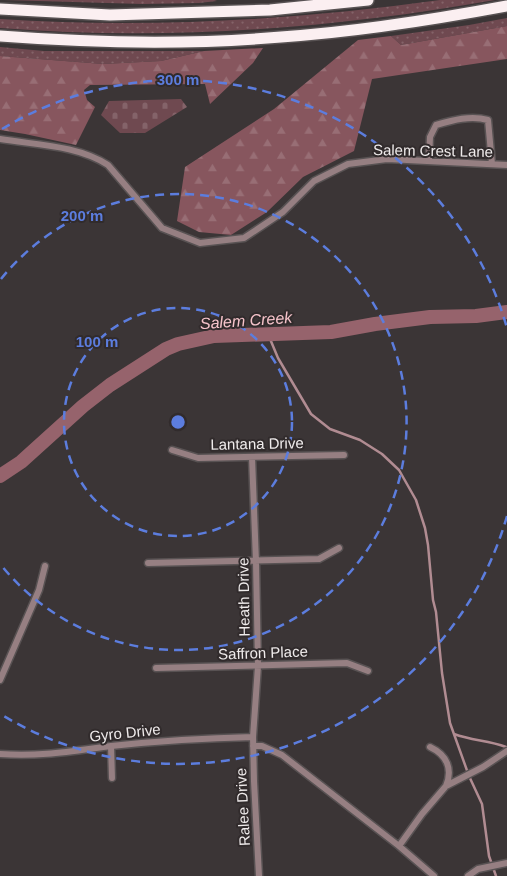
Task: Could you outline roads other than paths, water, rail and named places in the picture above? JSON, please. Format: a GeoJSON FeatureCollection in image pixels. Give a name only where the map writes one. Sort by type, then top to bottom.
{"type":"FeatureCollection","features":[{"type":"Feature","properties":{"kind":"highway"},"geometry":{"type":"LineString","coordinates":[[0,9],[120,14],[270,10],[368,0]]}},
{"type":"Feature","properties":{"kind":"highway"},"geometry":{"type":"LineString","coordinates":[[0,36],[68,41],[140,42],[281,37],[419,22],[507,6]]}},
{"type":"Feature","properties":{"kind":"street"},"geometry":{"type":"LineString","coordinates":[[429,160],[430,137],[436,125],[453,120],[481,118],[488,120],[492,164]]}},
{"type":"Feature","properties":{"kind":"street","name":"Salem Crest Lane"},"geometry":{"type":"LineString","coordinates":[[0,139],[76,151],[100,160],[108,165],[162,228],[200,243],[244,238],[283,212],[314,182],[348,164],[387,159],[507,165]]}},
{"type":"Feature","properties":{"kind":"street","name":"Lantana Drive"},"geometry":{"type":"LineString","coordinates":[[172,450],[198,458],[344,455]]}},
{"type":"Feature","properties":{"kind":"street","name":"Heath Drive"},"geometry":{"type":"LineString","coordinates":[[252,457],[258,666],[253,737]]}},
{"type":"Feature","properties":{"kind":"street"},"geometry":{"type":"LineString","coordinates":[[148,563],[256,562],[319,559],[339,548]]}},
{"type":"Feature","properties":{"kind":"street"},"geometry":{"type":"LineString","coordinates":[[0,680],[39,590],[45,566]]}},
{"type":"Feature","properties":{"kind":"street","name":"Saffron Place"},"geometry":{"type":"LineString","coordinates":[[156,668],[347,663],[368,671]]}},
{"type":"Feature","properties":{"kind":"street","name":"Gyro Drive"},"geometry":{"type":"LineString","coordinates":[[0,754],[49,755],[111,746],[188,739],[253,737]]}},
{"type":"Feature","properties":{"kind":"street","name":"Ralee Drive"},"geometry":{"type":"LineString","coordinates":[[253,737],[259,876]]}},
{"type":"Feature","properties":{"kind":"street"},"geometry":{"type":"LineString","coordinates":[[111,746],[112,778]]}},
{"type":"Feature","properties":{"kind":"street"},"geometry":{"type":"LineString","coordinates":[[253,746],[262,746],[282,755],[399,846],[434,876]]}},
{"type":"Feature","properties":{"kind":"street"},"geometry":{"type":"LineString","coordinates":[[399,846],[422,814],[446,786],[450,777],[447,761],[439,752],[430,748]]}},
{"type":"Feature","properties":{"kind":"street"},"geometry":{"type":"LineString","coordinates":[[446,786],[483,767],[507,751]]}},
{"type":"Feature","properties":{"kind":"street"},"geometry":{"type":"LineString","coordinates":[[468,876],[478,869],[507,863]]}},
{"type":"Feature","properties":{"kind":"waterway","name":"Salem Creek"},"geometry":{"type":"LineString","coordinates":[[0,476],[21,462],[83,406],[110,385],[166,349],[178,344],[214,336],[331,332],[430,317],[476,316],[507,312]]}},
{"type":"Feature","properties":{"kind":"waterway"},"geometry":{"type":"LineString","coordinates":[[268,334],[278,358],[311,414],[330,429],[360,440],[382,454],[399,470],[416,500],[428,545],[442,673],[450,723],[469,776],[482,804],[489,856],[496,876]]}},
{"type":"Feature","properties":{"kind":"waterway"},"geometry":{"type":"LineString","coordinates":[[454,734],[506,747]]}}]}
